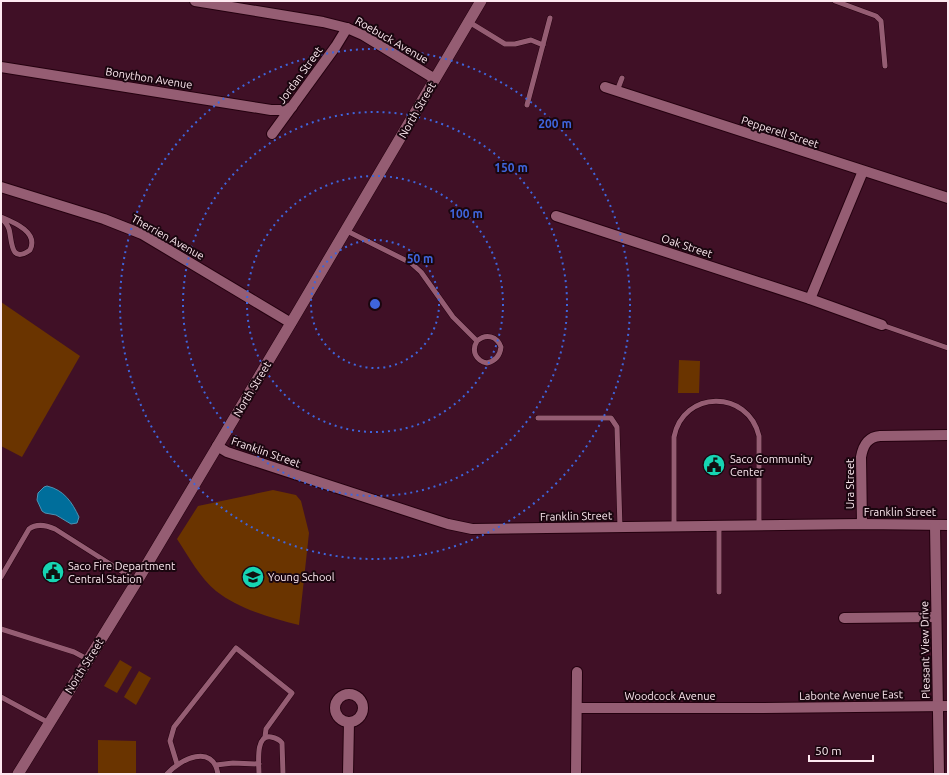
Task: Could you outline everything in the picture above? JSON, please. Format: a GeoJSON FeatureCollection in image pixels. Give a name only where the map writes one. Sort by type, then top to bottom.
{"type":"FeatureCollection","features":[{"type":"Feature","properties":{"kind":"main road","name":"North Street"},"geometry":{"type":"LineString","coordinates":[[18,774],[137,581],[347,231],[481,1]]}},
{"type":"Feature","properties":{"kind":"street","name":"Roebuck Avenue"},"geometry":{"type":"LineString","coordinates":[[195,1],[323,22],[347,28],[363,35],[435,79]]}},
{"type":"Feature","properties":{"kind":"street","name":"Jordan Street"},"geometry":{"type":"LineString","coordinates":[[272,134],[336,46],[347,28]]}},
{"type":"Feature","properties":{"kind":"street","name":"Bonython Avenue"},"geometry":{"type":"LineString","coordinates":[[1,67],[271,110],[284,110],[292,106]]}},
{"type":"Feature","properties":{"kind":"street","name":"Pepperell Street"},"geometry":{"type":"LineString","coordinates":[[604,87],[948,198]]}},
{"type":"Feature","properties":{"kind":"street"},"geometry":{"type":"LineString","coordinates":[[810,299],[863,171]]}},
{"type":"Feature","properties":{"kind":"street","name":"Therrien Avenue"},"geometry":{"type":"LineString","coordinates":[[1,187],[104,219],[142,234],[291,323]]}},
{"type":"Feature","properties":{"kind":"street","name":"Oak Street"},"geometry":{"type":"LineString","coordinates":[[556,216],[810,299],[882,325]]}},
{"type":"Feature","properties":{"kind":"street","name":"Ura Street"},"geometry":{"type":"LineString","coordinates":[[862,524],[860,462],[865,444],[871,438],[877,436],[948,435]]}},
{"type":"Feature","properties":{"kind":"street","name":"Franklin Street"},"geometry":{"type":"LineString","coordinates":[[217,446],[227,452],[423,516],[462,527],[487,529],[862,524],[948,525]]}},
{"type":"Feature","properties":{"kind":"street","name":"Pleasant View Drive"},"geometry":{"type":"LineString","coordinates":[[935,525],[936,617],[943,706],[939,774]]}},
{"type":"Feature","properties":{"kind":"street"},"geometry":{"type":"LineString","coordinates":[[844,618],[936,617]]}},
{"type":"Feature","properties":{"kind":"street"},"geometry":{"type":"LineString","coordinates":[[576,774],[577,672]]}},
{"type":"Feature","properties":{"kind":"street","name":"Labonte Avenue East"},"geometry":{"type":"LineString","coordinates":[[764,708],[943,706]]}},
{"type":"Feature","properties":{"kind":"street","name":"Woodcock Avenue"},"geometry":{"type":"LineString","coordinates":[[577,708],[764,708]]}},
{"type":"Feature","properties":{"kind":"street"},"geometry":{"type":"LineString","coordinates":[[348,774],[350,722]]}},
{"type":"Feature","properties":{"kind":"lane"},"geometry":{"type":"LineString","coordinates":[[835,1],[876,16],[881,22],[885,66]]}},
{"type":"Feature","properties":{"kind":"lane"},"geometry":{"type":"LineString","coordinates":[[527,105],[550,18]]}},
{"type":"Feature","properties":{"kind":"lane"},"geometry":{"type":"LineString","coordinates":[[468,21],[505,44],[516,44],[531,40],[543,45]]}},
{"type":"Feature","properties":{"kind":"lane"},"geometry":{"type":"LineString","coordinates":[[618,91],[622,78]]}},
{"type":"Feature","properties":{"kind":"lane"},"geometry":{"type":"LineString","coordinates":[[1,218],[20,226],[28,233],[32,242],[30,250],[23,253],[16,252],[14,250],[11,245],[9,228],[1,218]]}},
{"type":"Feature","properties":{"kind":"lane"},"geometry":{"type":"LineString","coordinates":[[347,231],[411,263],[424,277],[453,317],[477,341]]}},
{"type":"Feature","properties":{"kind":"lane"},"geometry":{"type":"LineString","coordinates":[[882,325],[948,348]]}},
{"type":"Feature","properties":{"kind":"lane"},"geometry":{"type":"LineString","coordinates":[[488,336],[496,340],[500,347],[499,356],[492,362],[487,363],[479,360],[474,353],[475,344],[477,341],[480,338],[488,336]]}},
{"type":"Feature","properties":{"kind":"lane"},"geometry":{"type":"LineString","coordinates":[[674,527],[675,429],[684,416],[694,407],[714,400],[728,402],[742,409],[752,419],[758,430],[759,526]]}},
{"type":"Feature","properties":{"kind":"lane"},"geometry":{"type":"LineString","coordinates":[[538,418],[611,418],[617,427],[620,528]]}},
{"type":"Feature","properties":{"kind":"lane"},"geometry":{"type":"LineString","coordinates":[[1,577],[29,530],[35,526],[41,525],[55,529],[137,581]]}},
{"type":"Feature","properties":{"kind":"lane"},"geometry":{"type":"LineString","coordinates":[[719,526],[719,592]]}},
{"type":"Feature","properties":{"kind":"lane"},"geometry":{"type":"LineString","coordinates":[[1,629],[74,652],[89,660]]}},
{"type":"Feature","properties":{"kind":"lane"},"geometry":{"type":"LineString","coordinates":[[178,764],[170,741],[174,727],[236,648],[292,693],[266,729],[265,737],[261,740],[259,774]]}},
{"type":"Feature","properties":{"kind":"lane"},"geometry":{"type":"LineString","coordinates":[[1,697],[49,723]]}},
{"type":"Feature","properties":{"kind":"lane"},"geometry":{"type":"LineString","coordinates":[[265,737],[275,738],[282,743],[283,774]]}},
{"type":"Feature","properties":{"kind":"lane"},"geometry":{"type":"LineString","coordinates":[[167,774],[178,764],[188,758],[199,756],[208,758],[216,765],[218,774]]}},
{"type":"Feature","properties":{"kind":"lane"},"geometry":{"type":"LineString","coordinates":[[216,765],[232,763],[259,764]]}},
{"type":"Feature","properties":{"kind":"shaded area"},"geometry":{"type":"Polygon","coordinates":[[[1,302],[80,356],[22,457],[1,446],[1,302]]]}},
{"type":"Feature","properties":{"kind":"shaded area"},"geometry":{"type":"Polygon","coordinates":[[[679,360],[700,361],[699,393],[678,393],[679,360]]]}},
{"type":"Feature","properties":{"kind":"shaded area"},"geometry":{"type":"Polygon","coordinates":[[[273,490],[296,495],[301,501],[309,533],[299,625],[266,616],[245,608],[216,591],[200,574],[177,539],[198,506],[273,490]]]}},
{"type":"Feature","properties":{"kind":"shaded area"},"geometry":{"type":"Polygon","coordinates":[[[120,660],[132,667],[117,693],[104,686],[120,660]]]}},
{"type":"Feature","properties":{"kind":"shaded area"},"geometry":{"type":"Polygon","coordinates":[[[139,671],[151,678],[136,705],[124,697],[139,671]]]}},
{"type":"Feature","properties":{"kind":"shaded area"},"geometry":{"type":"Polygon","coordinates":[[[98,740],[136,741],[136,774],[98,774],[98,740]]]}},
{"type":"Feature","properties":{"kind":"water"},"geometry":{"type":"Polygon","coordinates":[[[47,486],[58,490],[67,497],[79,517],[77,523],[71,524],[56,515],[42,511],[37,500],[38,493],[47,486]]]}},
{"type":"Feature","properties":{"kind":"place","name":"Saco Community Center"},"geometry":{"type":"Point","coordinates":[714,465]}},
{"type":"Feature","properties":{"kind":"place","name":"Saco Fire Department Central Station"},"geometry":{"type":"Point","coordinates":[53,572]}},
{"type":"Feature","properties":{"kind":"place","name":"Young School"},"geometry":{"type":"Point","coordinates":[253,577]}}]}
